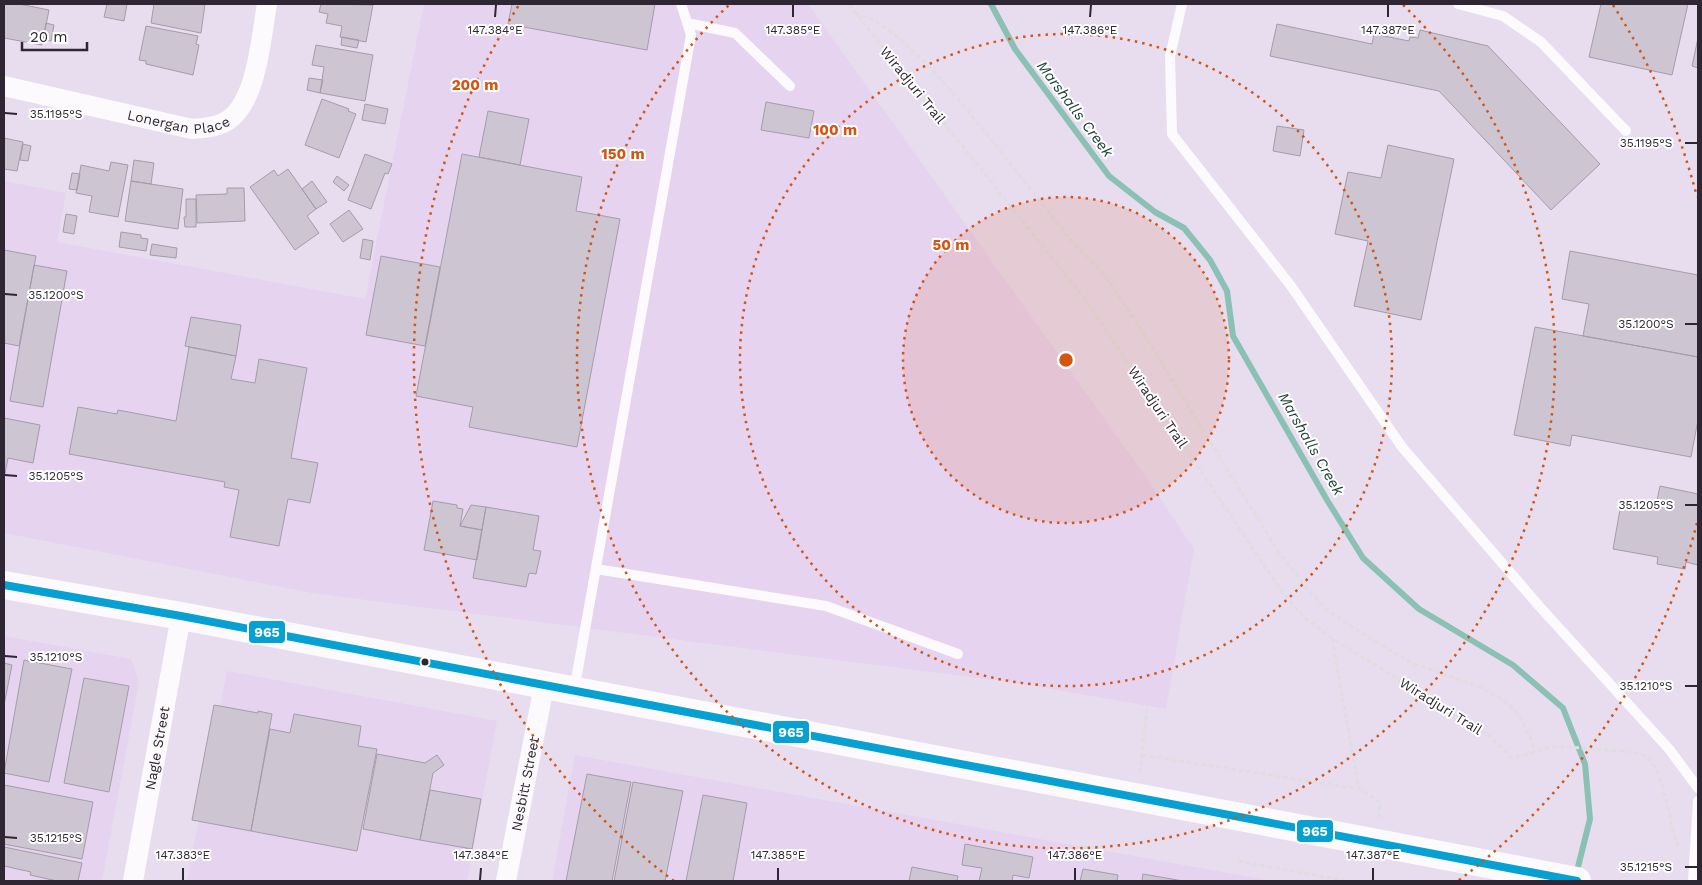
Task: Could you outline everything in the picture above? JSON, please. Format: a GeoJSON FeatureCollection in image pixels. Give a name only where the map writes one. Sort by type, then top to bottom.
{"type":"FeatureCollection","features":[{"type":"Feature","properties":{"kind":"highway"},"geometry":{"type":"LineString","coordinates":[[4,585],[181,616],[1577,881]]}},
{"type":"Feature","properties":{"kind":"street","name":"Lonergan Place"},"geometry":{"type":"LineString","coordinates":[[4,86],[192,129],[209,128],[223,123],[234,116],[243,105],[251,86],[267,4]]}},
{"type":"Feature","properties":{"kind":"street","name":"Nagle Street"},"geometry":{"type":"LineString","coordinates":[[133,881],[181,616]]}},
{"type":"Feature","properties":{"kind":"street","name":"Nesbitt Street"},"geometry":{"type":"LineString","coordinates":[[506,881],[544,686]]}},
{"type":"Feature","properties":{"kind":"lane"},"geometry":{"type":"LineString","coordinates":[[574,691],[692,35],[681,4]]}},
{"type":"Feature","properties":{"kind":"lane"},"geometry":{"type":"LineString","coordinates":[[1182,4],[1170,56],[1172,134],[1291,286],[1402,447],[1540,607],[1668,749],[1698,788]]}},
{"type":"Feature","properties":{"kind":"lane"},"geometry":{"type":"LineString","coordinates":[[1458,4],[1504,16],[1540,42],[1626,131]]}},
{"type":"Feature","properties":{"kind":"lane"},"geometry":{"type":"LineString","coordinates":[[687,22],[735,33],[790,86]]}},
{"type":"Feature","properties":{"kind":"lane"},"geometry":{"type":"LineString","coordinates":[[596,569],[826,606],[958,654]]}},
{"type":"Feature","properties":{"kind":"lane"},"geometry":{"type":"LineString","coordinates":[[1693,881],[1698,801]]}},
{"type":"Feature","properties":{"kind":"path","name":"Wiradjuri Trail"},"geometry":{"type":"LineString","coordinates":[[849,4],[1085,299],[1283,593],[1305,618],[1331,638],[1486,733],[1512,758],[1535,752]]}},
{"type":"Feature","properties":{"kind":"path"},"geometry":{"type":"LineString","coordinates":[[854,12],[874,20],[897,36],[935,72],[1074,244],[1096,265],[1140,328],[1276,548],[1308,590],[1325,608],[1394,653],[1412,662],[1480,686],[1504,700],[1518,714],[1531,739],[1535,752],[1556,746],[1631,752],[1644,755],[1658,775],[1667,800],[1680,850],[1694,861]]}},
{"type":"Feature","properties":{"kind":"path"},"geometry":{"type":"LineString","coordinates":[[1331,638],[1359,789]]}},
{"type":"Feature","properties":{"kind":"path"},"geometry":{"type":"LineString","coordinates":[[1137,798],[1147,706]]}},
{"type":"Feature","properties":{"kind":"path"},"geometry":{"type":"LineString","coordinates":[[1142,755],[1359,789],[1380,802]]}},
{"type":"Feature","properties":{"kind":"path"},"geometry":{"type":"LineString","coordinates":[[1238,861],[1347,881]]}},
{"type":"Feature","properties":{"kind":"path"},"geometry":{"type":"LineString","coordinates":[[1372,881],[1374,868]]}},
{"type":"Feature","properties":{"kind":"shaded area"},"geometry":{"type":"Polygon","coordinates":[[[424,4],[808,4],[1146,477],[1194,549],[1166,709],[1017,683],[312,593],[4,533],[4,181],[66,193],[57,242],[365,299],[424,4]]]}},
{"type":"Feature","properties":{"kind":"shaded area"},"geometry":{"type":"Polygon","coordinates":[[[4,636],[131,659],[139,682],[102,881],[4,881],[4,636]]]}},
{"type":"Feature","properties":{"kind":"shaded area"},"geometry":{"type":"Polygon","coordinates":[[[227,671],[497,721],[467,881],[187,881],[227,671]]]}},
{"type":"Feature","properties":{"kind":"shaded area"},"geometry":{"type":"Polygon","coordinates":[[[575,755],[1267,880],[1267,881],[552,881],[575,755]]]}},
{"type":"Feature","properties":{"kind":"building"},"geometry":{"type":"Polygon","coordinates":[[[4,4],[19,4],[49,10],[42,45],[4,38],[4,4]]]}},
{"type":"Feature","properties":{"kind":"building"},"geometry":{"type":"Polygon","coordinates":[[[107,4],[127,4],[124,21],[104,17],[107,4]]]}},
{"type":"Feature","properties":{"kind":"building"},"geometry":{"type":"Polygon","coordinates":[[[154,4],[205,4],[201,33],[151,23],[154,4]]]}},
{"type":"Feature","properties":{"kind":"building"},"geometry":{"type":"Polygon","coordinates":[[[321,4],[373,5],[366,42],[340,37],[342,26],[326,23],[328,14],[319,12],[321,4]]]}},
{"type":"Feature","properties":{"kind":"building"},"geometry":{"type":"Polygon","coordinates":[[[512,4],[655,4],[647,50],[508,24],[512,4]]]}},
{"type":"Feature","properties":{"kind":"building"},"geometry":{"type":"Polygon","coordinates":[[[1601,4],[1688,4],[1672,75],[1589,57],[1601,4]]]}},
{"type":"Feature","properties":{"kind":"building"},"geometry":{"type":"Polygon","coordinates":[[[46,23],[54,25],[51,41],[43,39],[46,23]]]}},
{"type":"Feature","properties":{"kind":"building"},"geometry":{"type":"Polygon","coordinates":[[[1277,24],[1372,44],[1374,34],[1409,41],[1410,37],[1418,38],[1420,30],[1488,46],[1600,164],[1551,210],[1439,91],[1270,56],[1277,24]]]}},
{"type":"Feature","properties":{"kind":"building"},"geometry":{"type":"Polygon","coordinates":[[[146,26],[198,36],[196,44],[199,45],[193,75],[146,64],[146,61],[139,60],[146,26]]]}},
{"type":"Feature","properties":{"kind":"building"},"geometry":{"type":"Polygon","coordinates":[[[342,37],[359,40],[357,48],[341,45],[342,37]]]}},
{"type":"Feature","properties":{"kind":"building"},"geometry":{"type":"Polygon","coordinates":[[[1698,38],[1698,68],[1692,66],[1698,38]]]}},
{"type":"Feature","properties":{"kind":"building"},"geometry":{"type":"Polygon","coordinates":[[[316,45],[373,55],[365,101],[320,93],[324,67],[312,65],[316,45]]]}},
{"type":"Feature","properties":{"kind":"building"},"geometry":{"type":"Polygon","coordinates":[[[309,78],[323,80],[320,93],[307,90],[309,78]]]}},
{"type":"Feature","properties":{"kind":"building"},"geometry":{"type":"Polygon","coordinates":[[[322,99],[349,109],[348,111],[356,114],[339,158],[305,145],[322,99]]]}},
{"type":"Feature","properties":{"kind":"building"},"geometry":{"type":"Polygon","coordinates":[[[766,102],[814,111],[809,138],[761,130],[766,102]]]}},
{"type":"Feature","properties":{"kind":"building"},"geometry":{"type":"Polygon","coordinates":[[[365,104],[388,109],[385,124],[362,120],[365,104]]]}},
{"type":"Feature","properties":{"kind":"building"},"geometry":{"type":"Polygon","coordinates":[[[488,111],[529,119],[520,165],[479,157],[488,111]]]}},
{"type":"Feature","properties":{"kind":"building"},"geometry":{"type":"Polygon","coordinates":[[[1277,126],[1304,130],[1300,156],[1273,151],[1277,126]]]}},
{"type":"Feature","properties":{"kind":"building"},"geometry":{"type":"Polygon","coordinates":[[[4,138],[23,142],[17,171],[4,169],[4,138]]]}},
{"type":"Feature","properties":{"kind":"building"},"geometry":{"type":"Polygon","coordinates":[[[23,144],[31,146],[28,161],[20,160],[23,144]]]}},
{"type":"Feature","properties":{"kind":"building"},"geometry":{"type":"Polygon","coordinates":[[[1388,145],[1454,159],[1421,320],[1354,306],[1368,241],[1335,234],[1348,172],[1381,178],[1388,145]]]}},
{"type":"Feature","properties":{"kind":"building"},"geometry":{"type":"Polygon","coordinates":[[[365,154],[392,164],[388,174],[385,173],[371,209],[348,200],[365,154]]]}},
{"type":"Feature","properties":{"kind":"building"},"geometry":{"type":"Polygon","coordinates":[[[462,154],[582,177],[576,211],[620,219],[577,447],[469,427],[473,407],[416,396],[462,154]]]}},
{"type":"Feature","properties":{"kind":"building"},"geometry":{"type":"Polygon","coordinates":[[[134,160],[154,163],[151,184],[131,181],[134,160]]]}},
{"type":"Feature","properties":{"kind":"building"},"geometry":{"type":"Polygon","coordinates":[[[111,162],[128,165],[118,217],[89,212],[92,196],[76,193],[81,165],[109,171],[111,162]]]}},
{"type":"Feature","properties":{"kind":"building"},"geometry":{"type":"Polygon","coordinates":[[[288,169],[316,209],[307,216],[319,233],[295,250],[250,187],[274,170],[278,176],[288,169]]]}},
{"type":"Feature","properties":{"kind":"building"},"geometry":{"type":"Polygon","coordinates":[[[72,173],[80,174],[77,190],[69,189],[72,173]]]}},
{"type":"Feature","properties":{"kind":"building"},"geometry":{"type":"Polygon","coordinates":[[[337,176],[349,185],[344,191],[333,182],[337,176]]]}},
{"type":"Feature","properties":{"kind":"building"},"geometry":{"type":"Polygon","coordinates":[[[131,181],[183,189],[178,229],[125,221],[131,181]]]}},
{"type":"Feature","properties":{"kind":"building"},"geometry":{"type":"Polygon","coordinates":[[[312,181],[327,202],[316,209],[302,189],[312,181]]]}},
{"type":"Feature","properties":{"kind":"building"},"geometry":{"type":"Polygon","coordinates":[[[227,188],[244,188],[245,221],[197,223],[196,195],[227,194],[227,188]]]}},
{"type":"Feature","properties":{"kind":"building"},"geometry":{"type":"Polygon","coordinates":[[[186,199],[196,199],[196,227],[185,227],[186,199]]]}},
{"type":"Feature","properties":{"kind":"building"},"geometry":{"type":"Polygon","coordinates":[[[349,210],[363,229],[343,242],[330,224],[349,210]]]}},
{"type":"Feature","properties":{"kind":"building"},"geometry":{"type":"Polygon","coordinates":[[[66,214],[77,216],[74,234],[63,232],[66,214]]]}},
{"type":"Feature","properties":{"kind":"building"},"geometry":{"type":"Polygon","coordinates":[[[121,232],[141,235],[141,238],[148,239],[146,251],[119,247],[121,232]]]}},
{"type":"Feature","properties":{"kind":"building"},"geometry":{"type":"Polygon","coordinates":[[[363,239],[373,241],[370,260],[360,258],[363,239]]]}},
{"type":"Feature","properties":{"kind":"building"},"geometry":{"type":"Polygon","coordinates":[[[152,244],[177,248],[176,258],[150,255],[152,244]]]}},
{"type":"Feature","properties":{"kind":"building"},"geometry":{"type":"Polygon","coordinates":[[[4,250],[36,256],[19,346],[4,343],[4,250]]]}},
{"type":"Feature","properties":{"kind":"building"},"geometry":{"type":"Polygon","coordinates":[[[1570,251],[1698,275],[1698,357],[1583,336],[1589,304],[1562,299],[1570,251]]]}},
{"type":"Feature","properties":{"kind":"building"},"geometry":{"type":"Polygon","coordinates":[[[381,256],[440,267],[425,346],[366,335],[381,256]]]}},
{"type":"Feature","properties":{"kind":"building"},"geometry":{"type":"Polygon","coordinates":[[[34,265],[67,271],[43,407],[10,401],[34,265]]]}},
{"type":"Feature","properties":{"kind":"building"},"geometry":{"type":"Polygon","coordinates":[[[191,317],[241,325],[236,356],[185,346],[191,317]]]}},
{"type":"Feature","properties":{"kind":"building"},"geometry":{"type":"Polygon","coordinates":[[[1535,327],[1698,357],[1698,420],[1691,457],[1572,435],[1570,446],[1514,435],[1535,327]]]}},
{"type":"Feature","properties":{"kind":"building"},"geometry":{"type":"Polygon","coordinates":[[[189,347],[236,356],[231,379],[255,383],[259,359],[307,368],[291,458],[318,463],[310,503],[288,499],[279,546],[230,537],[239,490],[224,487],[225,482],[69,454],[78,407],[117,414],[118,410],[176,421],[189,347]]]}},
{"type":"Feature","properties":{"kind":"building"},"geometry":{"type":"Polygon","coordinates":[[[4,418],[40,425],[33,463],[8,458],[4,479],[4,418]]]}},
{"type":"Feature","properties":{"kind":"building"},"geometry":{"type":"Polygon","coordinates":[[[1660,486],[1698,494],[1698,565],[1686,562],[1685,569],[1657,564],[1658,557],[1613,549],[1621,504],[1655,510],[1660,486]]]}},
{"type":"Feature","properties":{"kind":"building"},"geometry":{"type":"Polygon","coordinates":[[[433,501],[457,505],[457,508],[463,509],[460,526],[482,530],[477,560],[424,550],[433,501]]]}},
{"type":"Feature","properties":{"kind":"building"},"geometry":{"type":"Polygon","coordinates":[[[471,505],[486,507],[482,530],[460,526],[471,505]]]}},
{"type":"Feature","properties":{"kind":"building"},"geometry":{"type":"Polygon","coordinates":[[[486,507],[539,516],[533,550],[541,551],[536,574],[529,573],[526,587],[473,578],[486,507]]]}},
{"type":"Feature","properties":{"kind":"building"},"geometry":{"type":"Polygon","coordinates":[[[24,660],[72,669],[49,782],[4,773],[24,660]]]}},
{"type":"Feature","properties":{"kind":"building"},"geometry":{"type":"Polygon","coordinates":[[[4,663],[12,665],[4,705],[4,663]]]}},
{"type":"Feature","properties":{"kind":"building"},"geometry":{"type":"Polygon","coordinates":[[[84,678],[129,686],[109,792],[64,783],[84,678]]]}},
{"type":"Feature","properties":{"kind":"building"},"geometry":{"type":"Polygon","coordinates":[[[214,705],[272,714],[251,831],[192,820],[214,705]]]}},
{"type":"Feature","properties":{"kind":"building"},"geometry":{"type":"Polygon","coordinates":[[[294,714],[361,726],[358,746],[377,749],[357,851],[251,831],[270,729],[290,733],[294,714]]]}},
{"type":"Feature","properties":{"kind":"building"},"geometry":{"type":"Polygon","coordinates":[[[377,754],[425,763],[437,755],[444,765],[433,773],[420,840],[363,829],[377,754]]]}},
{"type":"Feature","properties":{"kind":"building"},"geometry":{"type":"Polygon","coordinates":[[[587,774],[631,782],[612,881],[566,881],[587,774]]]}},
{"type":"Feature","properties":{"kind":"building"},"geometry":{"type":"Polygon","coordinates":[[[633,782],[683,791],[665,881],[614,881],[633,782]]]}},
{"type":"Feature","properties":{"kind":"building"},"geometry":{"type":"Polygon","coordinates":[[[4,785],[93,802],[82,859],[4,844],[4,785]]]}},
{"type":"Feature","properties":{"kind":"building"},"geometry":{"type":"Polygon","coordinates":[[[430,790],[481,799],[472,849],[420,840],[430,790]]]}},
{"type":"Feature","properties":{"kind":"building"},"geometry":{"type":"Polygon","coordinates":[[[703,795],[747,803],[733,881],[686,881],[703,795]]]}},
{"type":"Feature","properties":{"kind":"building"},"geometry":{"type":"Polygon","coordinates":[[[965,844],[1033,857],[1029,878],[1013,875],[1012,881],[979,881],[982,868],[962,865],[965,844]]]}},
{"type":"Feature","properties":{"kind":"building"},"geometry":{"type":"Polygon","coordinates":[[[4,847],[82,863],[78,881],[57,881],[30,875],[31,872],[4,866],[4,847]]]}},
{"type":"Feature","properties":{"kind":"building"},"geometry":{"type":"Polygon","coordinates":[[[912,867],[958,876],[957,881],[909,881],[912,867]]]}},
{"type":"Feature","properties":{"kind":"building"},"geometry":{"type":"Polygon","coordinates":[[[1083,869],[1118,875],[1117,881],[1080,881],[1083,869]]]}},
{"type":"Feature","properties":{"kind":"building"},"geometry":{"type":"Polygon","coordinates":[[[1143,874],[1183,881],[1142,881],[1143,874]]]}},
{"type":"Feature","properties":{"kind":"waterway","name":"Marshalls Creek"},"geometry":{"type":"LineString","coordinates":[[991,4],[1015,49],[1109,176],[1155,212],[1184,228],[1210,260],[1227,291],[1233,336],[1327,500],[1363,558],[1419,609],[1513,665],[1563,708],[1585,764],[1590,819],[1576,875]]}},
{"type":"Feature","properties":{"kind":"transit line","name":"965"},"geometry":{"type":"LineString","coordinates":[[4,585],[181,616],[1577,881]]}}]}
